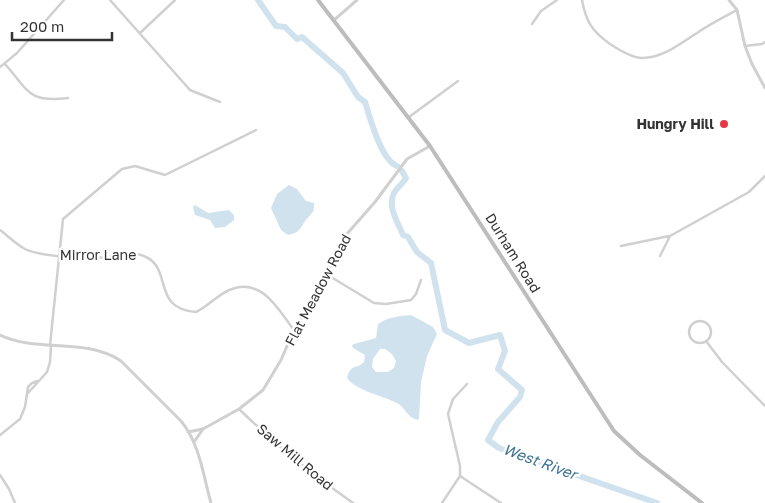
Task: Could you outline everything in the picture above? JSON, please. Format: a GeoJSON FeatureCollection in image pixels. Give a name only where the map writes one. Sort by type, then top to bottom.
{"type":"FeatureCollection","features":[{"type":"Feature","properties":{"kind":"main road","name":"Durham Road"},"geometry":{"type":"LineString","coordinates":[[318,0],[430,146],[614,431],[640,455],[702,503]]}},
{"type":"Feature","properties":{"kind":"street"},"geometry":{"type":"LineString","coordinates":[[0,67],[17,53],[64,0]]}},
{"type":"Feature","properties":{"kind":"street"},"geometry":{"type":"LineString","coordinates":[[110,0],[190,90],[220,102]]}},
{"type":"Feature","properties":{"kind":"street"},"geometry":{"type":"LineString","coordinates":[[140,32],[175,0]]}},
{"type":"Feature","properties":{"kind":"street"},"geometry":{"type":"LineString","coordinates":[[334,20],[357,0]]}},
{"type":"Feature","properties":{"kind":"street"},"geometry":{"type":"LineString","coordinates":[[532,24],[541,11],[557,0]]}},
{"type":"Feature","properties":{"kind":"street"},"geometry":{"type":"LineString","coordinates":[[582,0],[590,25],[598,35],[628,55],[642,58],[655,56],[670,50],[738,10]]}},
{"type":"Feature","properties":{"kind":"street"},"geometry":{"type":"LineString","coordinates":[[729,0],[738,10],[745,46],[765,88]]}},
{"type":"Feature","properties":{"kind":"street"},"geometry":{"type":"LineString","coordinates":[[745,46],[765,42]]}},
{"type":"Feature","properties":{"kind":"street"},"geometry":{"type":"LineString","coordinates":[[5,64],[33,96],[45,100],[68,98]]}},
{"type":"Feature","properties":{"kind":"street"},"geometry":{"type":"LineString","coordinates":[[409,117],[458,81]]}},
{"type":"Feature","properties":{"kind":"street"},"geometry":{"type":"LineString","coordinates":[[0,435],[20,419],[28,393],[47,372],[50,362],[50,345],[63,219],[122,169],[135,166],[165,175],[256,130]]}},
{"type":"Feature","properties":{"kind":"street","name":"Flat Meadow Road"},"geometry":{"type":"LineString","coordinates":[[188,432],[203,429],[239,409],[263,390],[281,360],[294,330],[346,235],[375,202],[407,159],[430,146]]}},
{"type":"Feature","properties":{"kind":"street"},"geometry":{"type":"LineString","coordinates":[[621,246],[670,236],[749,192],[765,176]]}},
{"type":"Feature","properties":{"kind":"street","name":"Mirror Lane"},"geometry":{"type":"LineString","coordinates":[[0,230],[26,249],[59,256],[108,257],[131,253],[149,258],[156,266],[169,300],[180,309],[188,311],[196,312],[232,289],[243,287],[257,288],[268,295],[294,330]]}},
{"type":"Feature","properties":{"kind":"street"},"geometry":{"type":"LineString","coordinates":[[660,256],[670,236]]}},
{"type":"Feature","properties":{"kind":"street"},"geometry":{"type":"LineString","coordinates":[[326,274],[374,303],[380,304],[411,300],[416,294],[421,280]]}},
{"type":"Feature","properties":{"kind":"street"},"geometry":{"type":"LineString","coordinates":[[704,321],[710,326],[712,333],[706,341],[698,342],[691,337],[690,328],[696,322],[704,321]]}},
{"type":"Feature","properties":{"kind":"street"},"geometry":{"type":"LineString","coordinates":[[0,335],[17,340],[50,345],[94,349],[116,358],[181,421],[194,442],[211,503]]}},
{"type":"Feature","properties":{"kind":"street"},"geometry":{"type":"LineString","coordinates":[[706,341],[726,367],[765,406]]}},
{"type":"Feature","properties":{"kind":"street"},"geometry":{"type":"LineString","coordinates":[[442,503],[460,476],[460,466],[448,414],[453,399],[467,384]]}},
{"type":"Feature","properties":{"kind":"street","name":"Saw Mill Road"},"geometry":{"type":"LineString","coordinates":[[239,409],[336,491],[353,503]]}},
{"type":"Feature","properties":{"kind":"street","name":"Flat Meadow Road"},"geometry":{"type":"LineString","coordinates":[[194,442],[203,429]]}},
{"type":"Feature","properties":{"kind":"street"},"geometry":{"type":"LineString","coordinates":[[0,475],[10,489],[14,503]]}},
{"type":"Feature","properties":{"kind":"street"},"geometry":{"type":"LineString","coordinates":[[460,476],[501,503]]}},
{"type":"Feature","properties":{"kind":"water"},"geometry":{"type":"Polygon","coordinates":[[[289,185],[297,189],[306,201],[314,203],[314,209],[299,230],[288,235],[281,230],[271,208],[277,194],[289,185]]]}},
{"type":"Feature","properties":{"kind":"water"},"geometry":{"type":"Polygon","coordinates":[[[195,205],[208,213],[229,210],[234,215],[234,220],[225,227],[215,228],[210,220],[195,215],[193,207],[195,205]]]}},
{"type":"Feature","properties":{"kind":"water"},"geometry":{"type":"Polygon","coordinates":[[[411,315],[433,327],[437,334],[427,356],[421,382],[418,420],[411,417],[397,403],[356,386],[347,378],[352,368],[364,362],[365,355],[353,348],[352,345],[376,338],[378,324],[394,317],[411,315]],[[380,349],[373,359],[372,367],[376,372],[388,372],[394,368],[396,361],[392,354],[385,349],[380,349]]]}},
{"type":"Feature","properties":{"kind":"waterway","name":"West River"},"geometry":{"type":"LineString","coordinates":[[258,0],[276,26],[285,27],[297,39],[302,37],[343,73],[358,97],[365,102],[373,128],[386,156],[397,166]]}},
{"type":"Feature","properties":{"kind":"waterway","name":"West River"},"geometry":{"type":"LineString","coordinates":[[402,171],[406,178],[394,193],[392,209],[403,235],[408,237],[417,252],[431,263],[445,330],[469,343],[500,335],[505,351],[498,369],[522,390],[520,397],[498,422],[488,440],[499,448],[657,503]]}},
{"type":"Feature","properties":{"kind":"place","name":"Hungry Hill"},"geometry":{"type":"Point","coordinates":[724,124]}}]}
